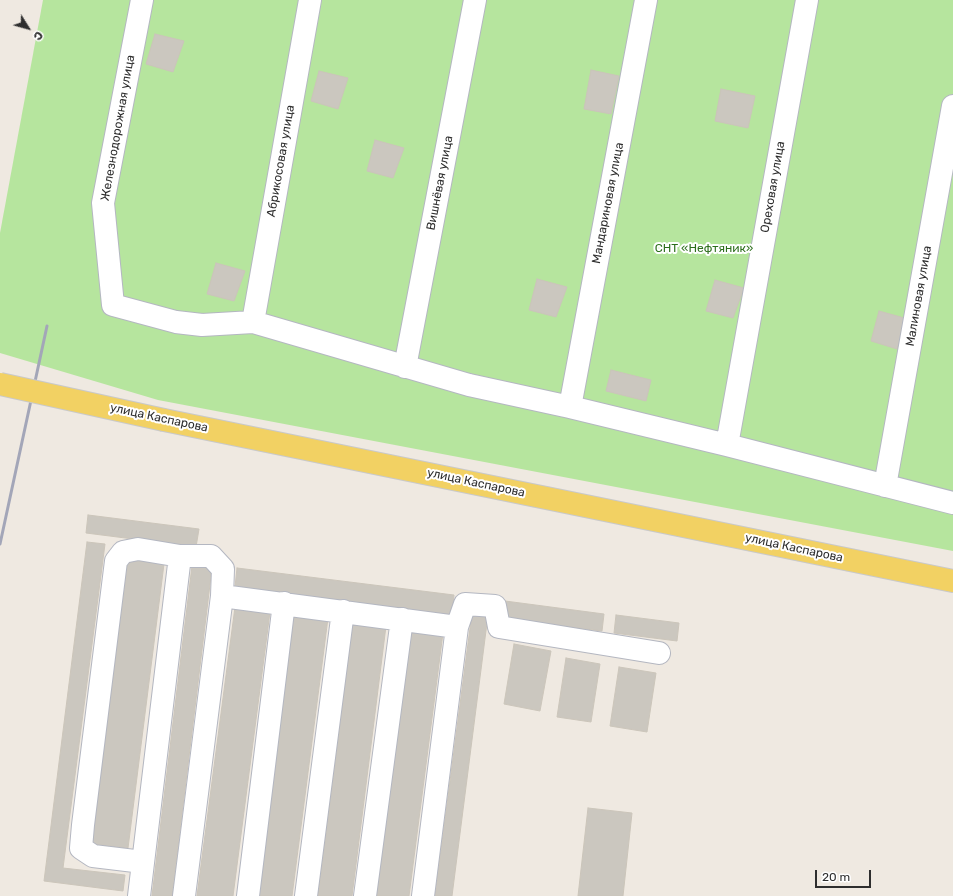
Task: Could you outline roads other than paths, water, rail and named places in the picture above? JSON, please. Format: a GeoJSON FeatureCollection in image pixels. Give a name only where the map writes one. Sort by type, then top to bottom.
{"type":"FeatureCollection","features":[{"type":"Feature","properties":{"kind":"main road","name":"улица Каспарова"},"geometry":{"type":"LineString","coordinates":[[0,384],[164,420],[953,581]]}},
{"type":"Feature","properties":{"kind":"street","name":"Железнодорожная улица"},"geometry":{"type":"LineString","coordinates":[[142,0],[103,203],[113,305],[176,322],[202,325],[253,322]]}},
{"type":"Feature","properties":{"kind":"street","name":"Абрикосовая улица"},"geometry":{"type":"LineString","coordinates":[[253,322],[310,0]]}},
{"type":"Feature","properties":{"kind":"street","name":"Вишнёвая улица"},"geometry":{"type":"LineString","coordinates":[[405,367],[475,0]]}},
{"type":"Feature","properties":{"kind":"street","name":"Мандариновая улица"},"geometry":{"type":"LineString","coordinates":[[570,407],[646,0]]}},
{"type":"Feature","properties":{"kind":"street","name":"Ореховая улица"},"geometry":{"type":"LineString","coordinates":[[727,445],[807,0]]}},
{"type":"Feature","properties":{"kind":"street","name":"Малиновая улица"},"geometry":{"type":"LineString","coordinates":[[885,486],[953,106]]}},
{"type":"Feature","properties":{"kind":"street"},"geometry":{"type":"LineString","coordinates":[[253,322],[469,385],[570,407],[727,445],[953,503]]}},
{"type":"Feature","properties":{"kind":"street"},"geometry":{"type":"LineString","coordinates":[[143,862],[93,856],[81,848],[82,824],[116,561],[123,552],[138,549],[180,556],[211,556],[223,569],[222,596],[184,896]]}},
{"type":"Feature","properties":{"kind":"street"},"geometry":{"type":"LineString","coordinates":[[139,896],[180,556]]}},
{"type":"Feature","properties":{"kind":"street"},"geometry":{"type":"LineString","coordinates":[[222,596],[457,627]]}},
{"type":"Feature","properties":{"kind":"street"},"geometry":{"type":"LineString","coordinates":[[248,896],[284,603]]}},
{"type":"Feature","properties":{"kind":"street"},"geometry":{"type":"LineString","coordinates":[[423,896],[457,627],[465,604],[495,606],[499,628],[659,653]]}},
{"type":"Feature","properties":{"kind":"street"},"geometry":{"type":"LineString","coordinates":[[306,896],[343,611]]}},
{"type":"Feature","properties":{"kind":"street"},"geometry":{"type":"LineString","coordinates":[[365,896],[402,619]]}},
{"type":"Feature","properties":{"kind":"railway"},"geometry":{"type":"LineString","coordinates":[[0,544],[47,326]]}},
{"type":"Feature","properties":{"kind":"park label","name":"СНТ «Нефтяник»"},"geometry":{"type":"Point","coordinates":[704,249]}}]}
